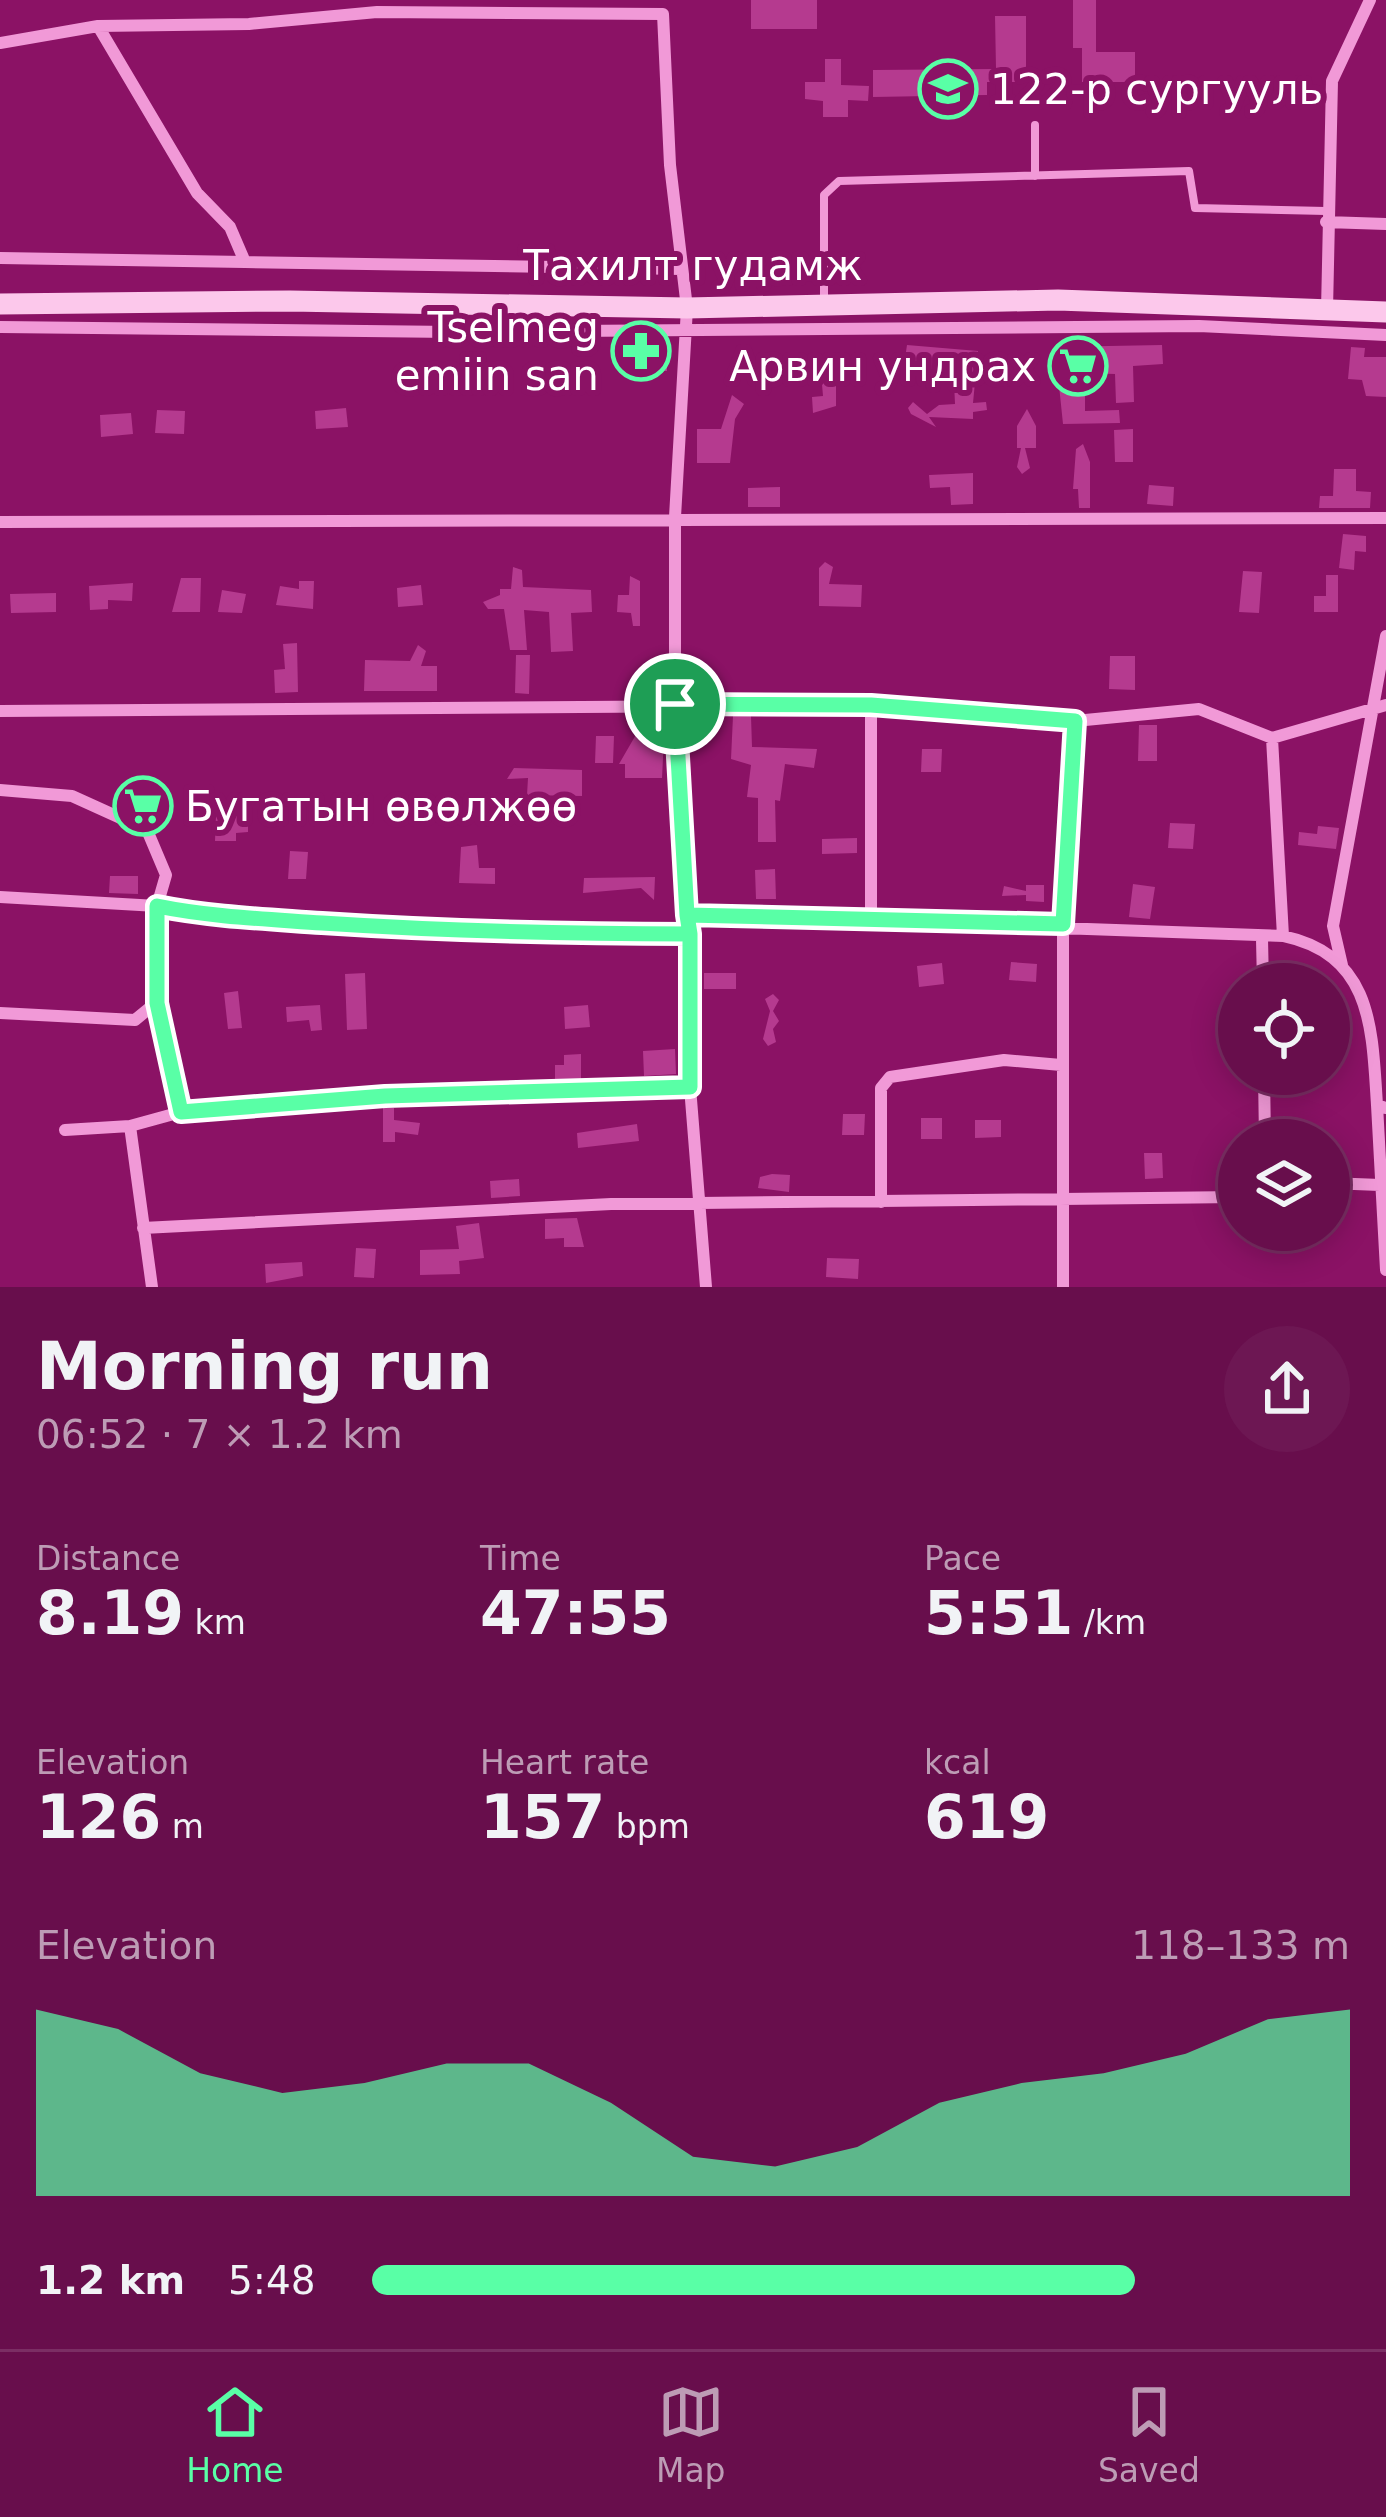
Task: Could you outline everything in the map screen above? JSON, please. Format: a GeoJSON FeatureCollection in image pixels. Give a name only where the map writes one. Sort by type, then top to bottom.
{"type":"FeatureCollection","features":[{"type":"Feature","properties":{"kind":"main road","name":"Тахилт гудамж"},"geometry":{"type":"LineString","coordinates":[[0,304],[290,301],[686,319],[824,305],[1058,300],[1386,312]]}},
{"type":"Feature","properties":{"kind":"street"},"geometry":{"type":"LineString","coordinates":[[1327,310],[1332,81],[1370,0]]}},
{"type":"Feature","properties":{"kind":"street"},"geometry":{"type":"LineString","coordinates":[[0,43],[98,26],[249,24],[410,11],[663,7],[670,165],[686,319],[675,518],[675,704],[690,934],[690,1087],[706,1287]]}},
{"type":"Feature","properties":{"kind":"street"},"geometry":{"type":"LineString","coordinates":[[98,26],[156,117],[196,193],[230,227],[245,262]]}},
{"type":"Feature","properties":{"kind":"street"},"geometry":{"type":"LineString","coordinates":[[1326,216],[1386,224]]}},
{"type":"Feature","properties":{"kind":"street"},"geometry":{"type":"LineString","coordinates":[[0,257],[682,269]]}},
{"type":"Feature","properties":{"kind":"street"},"geometry":{"type":"LineString","coordinates":[[1054,326],[1058,300]]}},
{"type":"Feature","properties":{"kind":"street"},"geometry":{"type":"LineString","coordinates":[[942,302],[944,326]]}},
{"type":"Feature","properties":{"kind":"street"},"geometry":{"type":"LineString","coordinates":[[0,327],[686,319],[1386,335]]}},
{"type":"Feature","properties":{"kind":"street"},"geometry":{"type":"LineString","coordinates":[[0,522],[1386,518]]}},
{"type":"Feature","properties":{"kind":"street"},"geometry":{"type":"LineString","coordinates":[[1341,963],[1334,926],[1386,636]]}},
{"type":"Feature","properties":{"kind":"street"},"geometry":{"type":"LineString","coordinates":[[871,705],[871,920]]}},
{"type":"Feature","properties":{"kind":"street"},"geometry":{"type":"LineString","coordinates":[[0,711],[871,705],[1075,721],[1198,709],[1271,738],[1386,705]]}},
{"type":"Feature","properties":{"kind":"street"},"geometry":{"type":"LineString","coordinates":[[1063,1287],[1063,924],[1075,721]]}},
{"type":"Feature","properties":{"kind":"street"},"geometry":{"type":"LineString","coordinates":[[1271,738],[1283,936]]}},
{"type":"Feature","properties":{"kind":"street"},"geometry":{"type":"LineString","coordinates":[[0,790],[72,796],[147,830],[166,875],[157,906],[157,1003],[181,1112]]}},
{"type":"Feature","properties":{"kind":"street"},"geometry":{"type":"LineString","coordinates":[[0,897],[418,929],[690,934]]}},
{"type":"Feature","properties":{"kind":"street"},"geometry":{"type":"LineString","coordinates":[[687,915],[1063,924],[1262,939],[1283,936],[1311,942],[1338,963]]}},
{"type":"Feature","properties":{"kind":"street"},"geometry":{"type":"LineString","coordinates":[[1262,939],[1263,963]]}},
{"type":"Feature","properties":{"kind":"street"},"geometry":{"type":"LineString","coordinates":[[1350,980],[1372,1019],[1381,1106],[1386,1270]]}},
{"type":"Feature","properties":{"kind":"street"},"geometry":{"type":"LineString","coordinates":[[0,1013],[135,1020],[157,1003]]}},
{"type":"Feature","properties":{"kind":"street"},"geometry":{"type":"LineString","coordinates":[[881,1202],[880,1088],[890,1077],[1004,1060],[1061,1065]]}},
{"type":"Feature","properties":{"kind":"street"},"geometry":{"type":"LineString","coordinates":[[64,1130],[130,1126],[181,1112],[385,1096],[690,1087]]}},
{"type":"Feature","properties":{"kind":"street"},"geometry":{"type":"LineString","coordinates":[[130,1126],[152,1287]]}},
{"type":"Feature","properties":{"kind":"street"},"geometry":{"type":"LineString","coordinates":[[1350,1184],[1380,1185]]}},
{"type":"Feature","properties":{"kind":"street"},"geometry":{"type":"LineString","coordinates":[[142,1228],[611,1204],[698,1207],[1218,1196]]}},
{"type":"Feature","properties":{"kind":"lane"},"geometry":{"type":"LineString","coordinates":[[1035,125],[1035,176]]}},
{"type":"Feature","properties":{"kind":"lane"},"geometry":{"type":"LineString","coordinates":[[824,305],[824,195],[831,184],[1189,171],[1195,208],[1326,216]]}},
{"type":"Feature","properties":{"kind":"building"},"geometry":{"type":"Polygon","coordinates":[[[751,0],[817,0],[817,29],[751,29],[751,0]]]}},
{"type":"Feature","properties":{"kind":"building"},"geometry":{"type":"Polygon","coordinates":[[[1073,0],[1096,0],[1096,52],[1135,52],[1135,82],[1082,82],[1082,48],[1073,48],[1073,0]]]}},
{"type":"Feature","properties":{"kind":"building"},"geometry":{"type":"Polygon","coordinates":[[[995,16],[1026,16],[1026,82],[987,82],[987,95],[873,97],[873,70],[996,69],[995,16]]]}},
{"type":"Feature","properties":{"kind":"building"},"geometry":{"type":"Polygon","coordinates":[[[825,59],[841,59],[841,85],[869,86],[868,101],[848,100],[848,117],[823,117],[823,101],[805,99],[805,82],[825,82],[825,59]]]}},
{"type":"Feature","properties":{"kind":"building"},"geometry":{"type":"Polygon","coordinates":[[[639,343],[667,343],[667,371],[639,371],[639,343]]]}},
{"type":"Feature","properties":{"kind":"building"},"geometry":{"type":"Polygon","coordinates":[[[907,345],[978,351],[973,403],[986,402],[987,410],[973,412],[973,419],[929,417],[936,427],[911,414],[908,408],[913,402],[927,414],[939,405],[955,404],[954,382],[943,381],[943,371],[904,365],[907,345]]]}},
{"type":"Feature","properties":{"kind":"building"},"geometry":{"type":"Polygon","coordinates":[[[1162,345],[1163,364],[1133,366],[1134,402],[1116,403],[1115,374],[1085,373],[1085,411],[1119,410],[1120,423],[1063,424],[1055,347],[1162,345]]]}},
{"type":"Feature","properties":{"kind":"building"},"geometry":{"type":"Polygon","coordinates":[[[1351,347],[1365,348],[1364,357],[1386,357],[1386,397],[1366,396],[1362,380],[1348,379],[1351,347]]]}},
{"type":"Feature","properties":{"kind":"building"},"geometry":{"type":"Polygon","coordinates":[[[836,359],[836,406],[813,413],[812,397],[823,396],[820,361],[836,359]]]}},
{"type":"Feature","properties":{"kind":"building"},"geometry":{"type":"Polygon","coordinates":[[[732,395],[744,404],[735,419],[730,463],[697,463],[697,429],[721,429],[732,395]]]}},
{"type":"Feature","properties":{"kind":"building"},"geometry":{"type":"Polygon","coordinates":[[[346,408],[348,427],[316,429],[315,411],[346,408]]]}},
{"type":"Feature","properties":{"kind":"building"},"geometry":{"type":"Polygon","coordinates":[[[1027,409],[1036,426],[1036,448],[1025,448],[1030,468],[1022,474],[1017,467],[1021,448],[1017,448],[1017,426],[1027,409]]]}},
{"type":"Feature","properties":{"kind":"building"},"geometry":{"type":"Polygon","coordinates":[[[157,410],[185,411],[184,434],[155,433],[157,410]]]}},
{"type":"Feature","properties":{"kind":"building"},"geometry":{"type":"Polygon","coordinates":[[[131,413],[133,434],[101,437],[100,415],[131,413]]]}},
{"type":"Feature","properties":{"kind":"building"},"geometry":{"type":"Polygon","coordinates":[[[1133,429],[1133,462],[1115,462],[1114,430],[1133,429]]]}},
{"type":"Feature","properties":{"kind":"building"},"geometry":{"type":"Polygon","coordinates":[[[1083,444],[1090,462],[1090,508],[1079,508],[1078,489],[1073,489],[1076,449],[1083,444]]]}},
{"type":"Feature","properties":{"kind":"building"},"geometry":{"type":"Polygon","coordinates":[[[1334,469],[1356,469],[1356,491],[1371,492],[1370,508],[1319,508],[1320,496],[1333,496],[1334,469]]]}},
{"type":"Feature","properties":{"kind":"building"},"geometry":{"type":"Polygon","coordinates":[[[973,473],[973,504],[951,505],[950,487],[930,488],[929,475],[973,473]]]}},
{"type":"Feature","properties":{"kind":"building"},"geometry":{"type":"Polygon","coordinates":[[[1149,485],[1174,487],[1173,506],[1147,504],[1149,485]]]}},
{"type":"Feature","properties":{"kind":"building"},"geometry":{"type":"Polygon","coordinates":[[[780,487],[780,507],[748,507],[748,488],[780,487]]]}},
{"type":"Feature","properties":{"kind":"building"},"geometry":{"type":"Polygon","coordinates":[[[1343,534],[1366,536],[1366,552],[1355,551],[1354,570],[1339,568],[1343,534]]]}},
{"type":"Feature","properties":{"kind":"building"},"geometry":{"type":"Polygon","coordinates":[[[825,562],[833,567],[829,584],[862,585],[861,607],[819,606],[819,568],[825,562]]]}},
{"type":"Feature","properties":{"kind":"building"},"geometry":{"type":"Polygon","coordinates":[[[513,567],[522,570],[523,587],[591,590],[592,612],[571,613],[573,651],[551,652],[549,612],[524,610],[527,650],[510,650],[504,609],[488,609],[483,602],[500,595],[500,589],[511,589],[513,567]]]}},
{"type":"Feature","properties":{"kind":"building"},"geometry":{"type":"Polygon","coordinates":[[[1243,571],[1262,572],[1259,613],[1239,612],[1243,571]]]}},
{"type":"Feature","properties":{"kind":"building"},"geometry":{"type":"Polygon","coordinates":[[[1326,575],[1338,575],[1338,612],[1314,612],[1314,596],[1326,596],[1326,575]]]}},
{"type":"Feature","properties":{"kind":"building"},"geometry":{"type":"Polygon","coordinates":[[[630,576],[640,581],[640,626],[633,626],[631,613],[617,612],[618,595],[629,595],[630,576]]]}},
{"type":"Feature","properties":{"kind":"building"},"geometry":{"type":"Polygon","coordinates":[[[181,578],[201,578],[200,612],[172,612],[181,578]]]}},
{"type":"Feature","properties":{"kind":"building"},"geometry":{"type":"Polygon","coordinates":[[[299,581],[314,581],[313,609],[276,605],[280,586],[299,589],[299,581]]]}},
{"type":"Feature","properties":{"kind":"building"},"geometry":{"type":"Polygon","coordinates":[[[133,583],[132,601],[108,600],[108,609],[90,610],[89,586],[133,583]]]}},
{"type":"Feature","properties":{"kind":"building"},"geometry":{"type":"Polygon","coordinates":[[[421,585],[423,605],[398,607],[397,588],[421,585]]]}},
{"type":"Feature","properties":{"kind":"building"},"geometry":{"type":"Polygon","coordinates":[[[222,590],[246,594],[242,613],[218,612],[222,590]]]}},
{"type":"Feature","properties":{"kind":"building"},"geometry":{"type":"Polygon","coordinates":[[[56,593],[56,612],[11,613],[10,594],[56,593]]]}},
{"type":"Feature","properties":{"kind":"building"},"geometry":{"type":"Polygon","coordinates":[[[297,643],[298,692],[275,693],[274,670],[285,669],[283,644],[297,643]]]}},
{"type":"Feature","properties":{"kind":"building"},"geometry":{"type":"Polygon","coordinates":[[[418,645],[426,651],[421,666],[437,666],[437,691],[364,691],[365,660],[410,661],[418,645]]]}},
{"type":"Feature","properties":{"kind":"building"},"geometry":{"type":"Polygon","coordinates":[[[516,655],[530,655],[529,694],[515,693],[516,655]]]}},
{"type":"Feature","properties":{"kind":"building"},"geometry":{"type":"Polygon","coordinates":[[[1110,656],[1135,656],[1135,690],[1109,689],[1110,656]]]}},
{"type":"Feature","properties":{"kind":"building"},"geometry":{"type":"Polygon","coordinates":[[[733,716],[751,716],[752,747],[817,749],[814,768],[785,764],[780,801],[775,800],[776,842],[758,842],[758,798],[747,797],[751,765],[731,759],[733,716]]]}},
{"type":"Feature","properties":{"kind":"building"},"geometry":{"type":"Polygon","coordinates":[[[649,718],[665,718],[662,778],[625,778],[625,764],[619,764],[641,726],[649,726],[649,718]]]}},
{"type":"Feature","properties":{"kind":"building"},"geometry":{"type":"Polygon","coordinates":[[[1139,725],[1157,725],[1157,761],[1138,761],[1139,725]]]}},
{"type":"Feature","properties":{"kind":"building"},"geometry":{"type":"Polygon","coordinates":[[[596,736],[614,736],[613,763],[595,763],[596,736]]]}},
{"type":"Feature","properties":{"kind":"building"},"geometry":{"type":"Polygon","coordinates":[[[922,749],[942,749],[941,772],[921,772],[922,749]]]}},
{"type":"Feature","properties":{"kind":"building"},"geometry":{"type":"Polygon","coordinates":[[[514,768],[582,770],[582,796],[527,795],[528,778],[507,779],[514,768]]]}},
{"type":"Feature","properties":{"kind":"building"},"geometry":{"type":"Polygon","coordinates":[[[216,815],[248,816],[248,832],[236,833],[236,841],[215,841],[216,815]]]}},
{"type":"Feature","properties":{"kind":"building"},"geometry":{"type":"Polygon","coordinates":[[[1170,823],[1195,824],[1193,849],[1168,848],[1170,823]]]}},
{"type":"Feature","properties":{"kind":"building"},"geometry":{"type":"Polygon","coordinates":[[[1318,826],[1339,828],[1336,849],[1298,845],[1299,832],[1317,834],[1318,826]]]}},
{"type":"Feature","properties":{"kind":"building"},"geometry":{"type":"Polygon","coordinates":[[[857,838],[857,853],[822,854],[822,839],[857,838]]]}},
{"type":"Feature","properties":{"kind":"building"},"geometry":{"type":"Polygon","coordinates":[[[477,845],[479,868],[495,868],[495,884],[459,883],[461,847],[477,845]]]}},
{"type":"Feature","properties":{"kind":"building"},"geometry":{"type":"Polygon","coordinates":[[[290,851],[308,852],[306,879],[288,879],[290,851]]]}},
{"type":"Feature","properties":{"kind":"building"},"geometry":{"type":"Polygon","coordinates":[[[775,869],[776,899],[756,899],[755,870],[775,869]]]}},
{"type":"Feature","properties":{"kind":"building"},"geometry":{"type":"Polygon","coordinates":[[[110,876],[138,876],[138,894],[109,893],[110,876]]]}},
{"type":"Feature","properties":{"kind":"building"},"geometry":{"type":"Polygon","coordinates":[[[655,877],[654,900],[641,888],[583,893],[584,878],[655,877]]]}},
{"type":"Feature","properties":{"kind":"building"},"geometry":{"type":"Polygon","coordinates":[[[1133,884],[1155,887],[1150,919],[1129,917],[1133,884]]]}},
{"type":"Feature","properties":{"kind":"building"},"geometry":{"type":"Polygon","coordinates":[[[1026,885],[1044,885],[1044,902],[1026,901],[1026,895],[1002,896],[1004,886],[1026,891],[1026,885]]]}},
{"type":"Feature","properties":{"kind":"building"},"geometry":{"type":"Polygon","coordinates":[[[1011,962],[1037,964],[1036,982],[1009,980],[1011,962]]]}},
{"type":"Feature","properties":{"kind":"building"},"geometry":{"type":"Polygon","coordinates":[[[942,963],[944,984],[919,987],[917,966],[942,963]]]}},
{"type":"Feature","properties":{"kind":"building"},"geometry":{"type":"Polygon","coordinates":[[[365,973],[367,1029],[347,1030],[345,974],[365,973]]]}},
{"type":"Feature","properties":{"kind":"building"},"geometry":{"type":"Polygon","coordinates":[[[704,973],[736,973],[736,989],[704,989],[704,973]]]}},
{"type":"Feature","properties":{"kind":"building"},"geometry":{"type":"Polygon","coordinates":[[[238,991],[242,1028],[228,1029],[224,993],[238,991]]]}},
{"type":"Feature","properties":{"kind":"building"},"geometry":{"type":"Polygon","coordinates":[[[773,994],[779,1000],[773,1011],[779,1021],[773,1029],[776,1042],[768,1046],[763,1039],[770,1011],[765,999],[773,994]]]}},
{"type":"Feature","properties":{"kind":"building"},"geometry":{"type":"Polygon","coordinates":[[[320,1005],[322,1030],[311,1031],[309,1020],[287,1022],[286,1007],[320,1005]]]}},
{"type":"Feature","properties":{"kind":"building"},"geometry":{"type":"Polygon","coordinates":[[[588,1005],[590,1027],[565,1029],[564,1007],[588,1005]]]}},
{"type":"Feature","properties":{"kind":"building"},"geometry":{"type":"Polygon","coordinates":[[[675,1049],[676,1074],[644,1076],[643,1051],[675,1049]]]}},
{"type":"Feature","properties":{"kind":"building"},"geometry":{"type":"Polygon","coordinates":[[[581,1054],[581,1080],[555,1080],[555,1065],[564,1065],[564,1055],[581,1054]]]}},
{"type":"Feature","properties":{"kind":"building"},"geometry":{"type":"Polygon","coordinates":[[[383,1108],[394,1108],[394,1120],[420,1123],[418,1135],[395,1132],[395,1142],[383,1142],[383,1108]]]}},
{"type":"Feature","properties":{"kind":"building"},"geometry":{"type":"Polygon","coordinates":[[[843,1114],[865,1114],[864,1135],[842,1135],[843,1114]]]}},
{"type":"Feature","properties":{"kind":"building"},"geometry":{"type":"Polygon","coordinates":[[[921,1118],[942,1118],[942,1139],[921,1139],[921,1118]]]}},
{"type":"Feature","properties":{"kind":"building"},"geometry":{"type":"Polygon","coordinates":[[[975,1120],[1001,1120],[1001,1137],[975,1138],[975,1120]]]}},
{"type":"Feature","properties":{"kind":"building"},"geometry":{"type":"Polygon","coordinates":[[[637,1124],[639,1141],[578,1148],[577,1133],[637,1124]]]}},
{"type":"Feature","properties":{"kind":"building"},"geometry":{"type":"Polygon","coordinates":[[[1144,1153],[1162,1153],[1163,1178],[1145,1179],[1144,1153]]]}},
{"type":"Feature","properties":{"kind":"building"},"geometry":{"type":"Polygon","coordinates":[[[790,1175],[789,1192],[758,1188],[760,1177],[790,1175]]]}},
{"type":"Feature","properties":{"kind":"building"},"geometry":{"type":"Polygon","coordinates":[[[519,1179],[520,1196],[491,1198],[490,1181],[519,1179]]]}},
{"type":"Feature","properties":{"kind":"building"},"geometry":{"type":"Polygon","coordinates":[[[577,1218],[584,1247],[564,1247],[564,1238],[545,1239],[545,1219],[577,1218]]]}},
{"type":"Feature","properties":{"kind":"building"},"geometry":{"type":"Polygon","coordinates":[[[479,1223],[484,1258],[459,1261],[460,1274],[420,1275],[420,1250],[459,1249],[456,1226],[479,1223]]]}},
{"type":"Feature","properties":{"kind":"building"},"geometry":{"type":"Polygon","coordinates":[[[356,1248],[376,1249],[374,1278],[354,1277],[356,1248]]]}},
{"type":"Feature","properties":{"kind":"building"},"geometry":{"type":"Polygon","coordinates":[[[827,1258],[859,1259],[858,1279],[826,1277],[827,1258]]]}},
{"type":"Feature","properties":{"kind":"building"},"geometry":{"type":"Polygon","coordinates":[[[302,1262],[303,1276],[266,1283],[265,1264],[302,1262]]]}},
{"type":"Feature","properties":{"kind":"place","name":"122-р сургууль"},"geometry":{"type":"Point","coordinates":[948,89]}},
{"type":"Feature","properties":{"kind":"place","name":"Tselmeg emiin san"},"geometry":{"type":"Point","coordinates":[641,351]}},
{"type":"Feature","properties":{"kind":"place","name":"Арвин ундрах"},"geometry":{"type":"Point","coordinates":[1078,366]}},
{"type":"Feature","properties":{"kind":"place","name":"Бугатын өвөлжөө"},"geometry":{"type":"Point","coordinates":[143,806]}},
{"type":"Feature","properties":{"kind":"route"},"geometry":{"type":"LineString","coordinates":[[675,704],[687,915],[690,934],[690,1087],[385,1096],[181,1112],[157,1003],[157,906],[196,914],[418,929],[596,934],[690,934],[687,915],[1063,924],[1075,721],[871,705],[675,704]]}}]}
